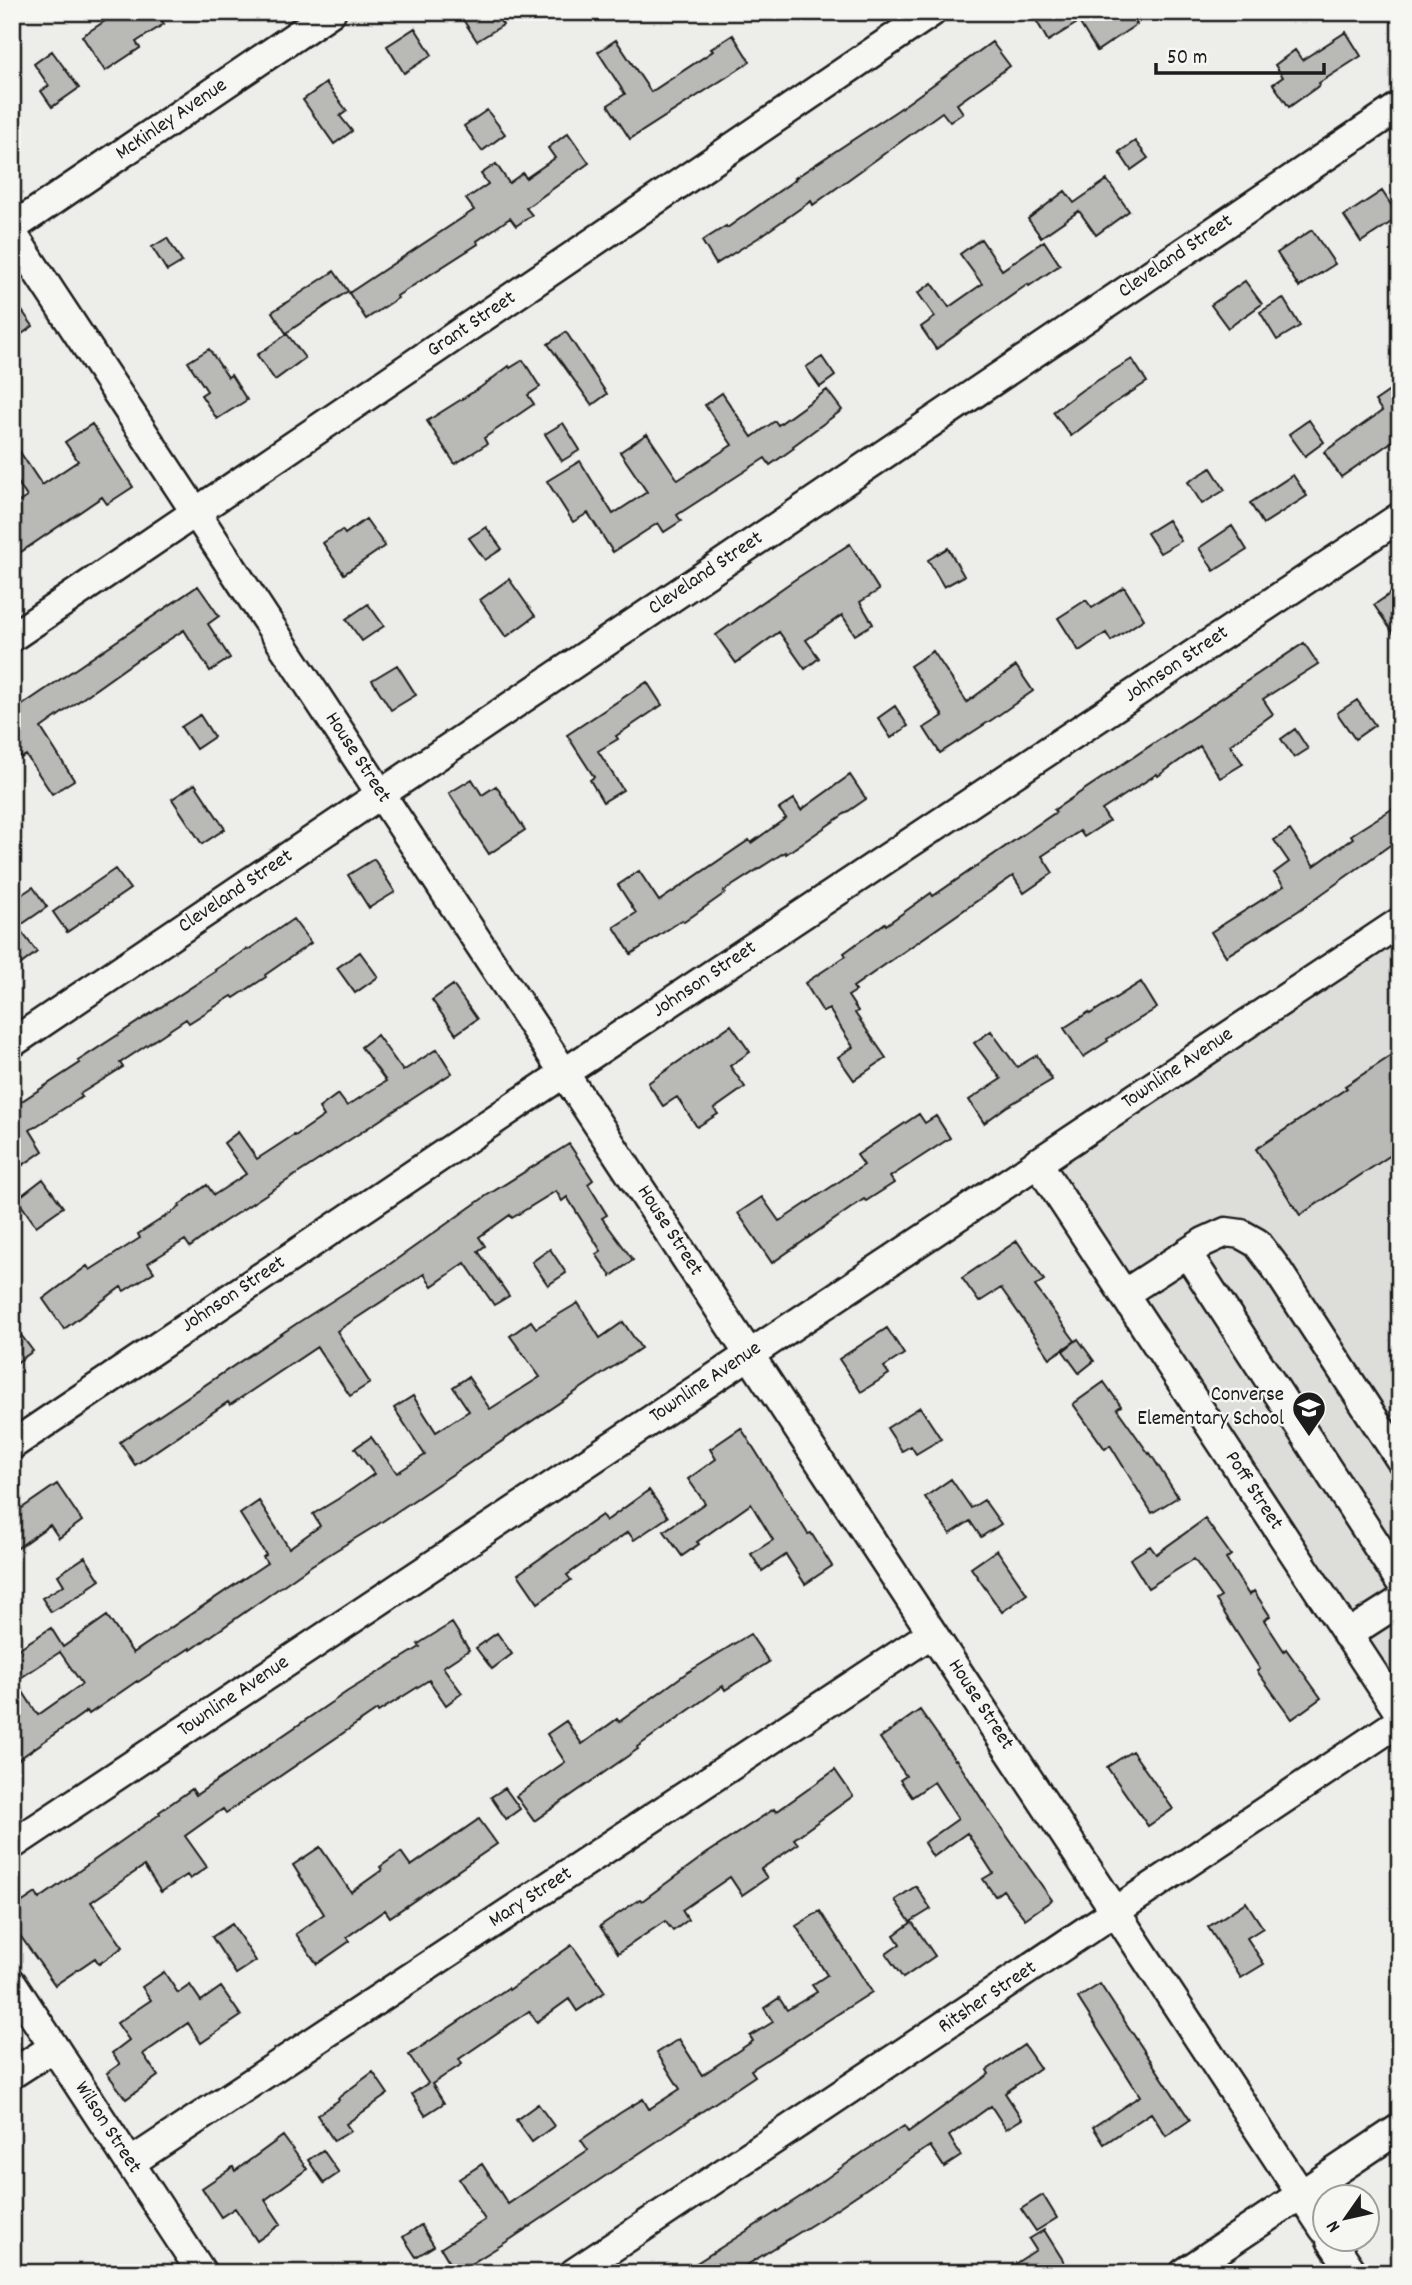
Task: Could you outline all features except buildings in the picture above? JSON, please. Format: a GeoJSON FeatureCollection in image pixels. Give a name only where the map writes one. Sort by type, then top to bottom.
{"type":"FeatureCollection","features":[{"type":"Feature","properties":{"kind":"street","name":"McKinley Avenue"},"geometry":{"type":"LineString","coordinates":[[12,228],[331,12]]}},
{"type":"Feature","properties":{"kind":"street","name":"Grant Street"},"geometry":{"type":"LineString","coordinates":[[12,637],[932,12]]}},
{"type":"Feature","properties":{"kind":"street","name":"Cleveland Street"},"geometry":{"type":"LineString","coordinates":[[12,1043],[1400,106]]}},
{"type":"Feature","properties":{"kind":"street","name":"House Street"},"geometry":{"type":"LineString","coordinates":[[12,233],[1310,2207]]}},
{"type":"Feature","properties":{"kind":"street","name":"Johnson Street"},"geometry":{"type":"LineString","coordinates":[[12,1445],[1400,517]]}},
{"type":"Feature","properties":{"kind":"street","name":"Townline Avenue"},"geometry":{"type":"LineString","coordinates":[[12,1845],[1400,922]]}},
{"type":"Feature","properties":{"kind":"street","name":"Poff Street"},"geometry":{"type":"LineString","coordinates":[[1037,1162],[1400,1714]]}},
{"type":"Feature","properties":{"kind":"street"},"geometry":{"type":"LineString","coordinates":[[1124,1294],[1187,1252],[1226,1232],[1241,1234],[1257,1243],[1276,1268],[1400,1460]]}},
{"type":"Feature","properties":{"kind":"street"},"geometry":{"type":"LineString","coordinates":[[1187,1252],[1400,1581]]}},
{"type":"Feature","properties":{"kind":"street"},"geometry":{"type":"LineString","coordinates":[[1348,1635],[1400,1601]]}},
{"type":"Feature","properties":{"kind":"street","name":"Mary Street"},"geometry":{"type":"LineString","coordinates":[[130,2163],[932,1633]]}},
{"type":"Feature","properties":{"kind":"street","name":"Ritsher Street"},"geometry":{"type":"LineString","coordinates":[[575,2273],[1400,1721]]}},
{"type":"Feature","properties":{"kind":"street","name":"Wilson Street"},"geometry":{"type":"LineString","coordinates":[[12,1983],[202,2273]]}},
{"type":"Feature","properties":{"kind":"street"},"geometry":{"type":"LineString","coordinates":[[12,2074],[54,2047]]}},
{"type":"Feature","properties":{"kind":"street"},"geometry":{"type":"LineString","coordinates":[[1184,2273],[1400,2128]]}},
{"type":"Feature","properties":{"kind":"street"},"geometry":{"type":"LineString","coordinates":[[1341,2254],[1353,2273]]}},
{"type":"Feature","properties":{"kind":"shaded area","name":"Converse Elementary School"},"geometry":{"type":"Polygon","coordinates":[[[1400,919],[1400,1714],[1037,1162],[1400,919]]]}},
{"type":"Feature","properties":{"kind":"place","name":"Converse Elementary School"},"geometry":{"type":"Point","coordinates":[1309,1438]}}]}
